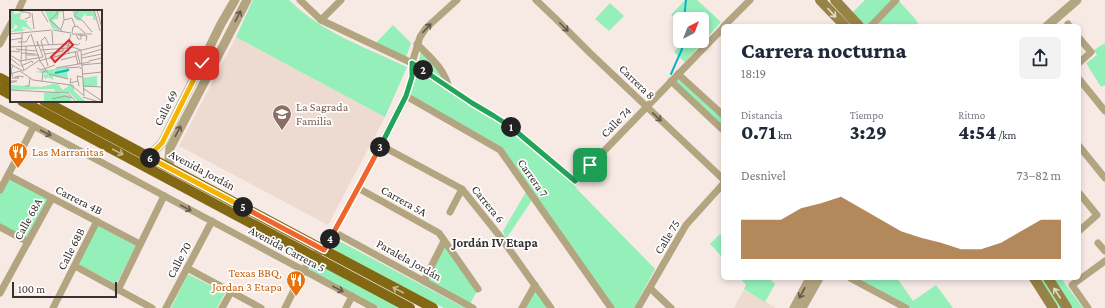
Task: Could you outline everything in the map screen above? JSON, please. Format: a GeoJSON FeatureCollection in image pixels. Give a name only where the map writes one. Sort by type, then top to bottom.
{"type":"FeatureCollection","features":[{"type":"Feature","properties":{"kind":"main road"},"geometry":{"type":"LineString","coordinates":[[820,0],[842,24]]}},
{"type":"Feature","properties":{"kind":"main road"},"geometry":{"type":"LineString","coordinates":[[835,0],[858,24]]}},
{"type":"Feature","properties":{"kind":"main road"},"geometry":{"type":"LineString","coordinates":[[0,78],[10,83]]}},
{"type":"Feature","properties":{"kind":"main road"},"geometry":{"type":"LineString","coordinates":[[0,89],[10,94]]}},
{"type":"Feature","properties":{"kind":"main road","name":"Avenida Jordán"},"geometry":{"type":"LineString","coordinates":[[24,102],[410,308]]}},
{"type":"Feature","properties":{"kind":"main road","name":"Avenida Jordán"},"geometry":{"type":"LineString","coordinates":[[46,102],[433,308]]}},
{"type":"Feature","properties":{"kind":"main road"},"geometry":{"type":"LineString","coordinates":[[1035,280],[1053,308]]}},
{"type":"Feature","properties":{"kind":"main road"},"geometry":{"type":"LineString","coordinates":[[1049,280],[1067,308]]}},
{"type":"Feature","properties":{"kind":"street"},"geometry":{"type":"LineString","coordinates":[[18,10],[23,0]]}},
{"type":"Feature","properties":{"kind":"street","name":"Calle 69"},"geometry":{"type":"LineString","coordinates":[[145,155],[154,151],[162,143],[221,24],[235,0]]}},
{"type":"Feature","properties":{"kind":"street","name":"Calle 69"},"geometry":{"type":"LineString","coordinates":[[170,168],[170,148],[247,0]]}},
{"type":"Feature","properties":{"kind":"street"},"geometry":{"type":"LineString","coordinates":[[300,0],[322,20],[412,63],[449,88]]}},
{"type":"Feature","properties":{"kind":"street"},"geometry":{"type":"LineString","coordinates":[[322,20],[341,0]]}},
{"type":"Feature","properties":{"kind":"street"},"geometry":{"type":"LineString","coordinates":[[285,308],[311,256],[324,250],[406,96],[412,77],[412,63],[420,37],[426,28],[457,0]]}},
{"type":"Feature","properties":{"kind":"street","name":"Carrera 8"},"geometry":{"type":"LineString","coordinates":[[536,0],[721,178]]}},
{"type":"Feature","properties":{"kind":"street","name":"Calle 74"},"geometry":{"type":"LineString","coordinates":[[728,24],[750,0]]}},
{"type":"Feature","properties":{"kind":"street"},"geometry":{"type":"LineString","coordinates":[[873,24],[896,0]]}},
{"type":"Feature","properties":{"kind":"street"},"geometry":{"type":"LineString","coordinates":[[1049,24],[1077,0]]}},
{"type":"Feature","properties":{"kind":"street"},"geometry":{"type":"LineString","coordinates":[[0,44],[10,25]]}},
{"type":"Feature","properties":{"kind":"street","name":"Calle 74"},"geometry":{"type":"LineString","coordinates":[[449,88],[516,131],[575,181],[721,31]]}},
{"type":"Feature","properties":{"kind":"street"},"geometry":{"type":"LineString","coordinates":[[1081,40],[1091,52],[1081,61]]}},
{"type":"Feature","properties":{"kind":"street"},"geometry":{"type":"LineString","coordinates":[[417,44],[442,71],[446,77],[449,88]]}},
{"type":"Feature","properties":{"kind":"street"},"geometry":{"type":"LineString","coordinates":[[678,74],[721,113]]}},
{"type":"Feature","properties":{"kind":"street"},"geometry":{"type":"LineString","coordinates":[[671,81],[721,128]]}},
{"type":"Feature","properties":{"kind":"street"},"geometry":{"type":"LineString","coordinates":[[1081,81],[1105,111]]}},
{"type":"Feature","properties":{"kind":"street","name":"Carrera 7"},"geometry":{"type":"LineString","coordinates":[[406,96],[500,150],[611,308]]}},
{"type":"Feature","properties":{"kind":"street","name":"Avenida Carrera 5"},"geometry":{"type":"LineString","coordinates":[[0,108],[374,308]]}},
{"type":"Feature","properties":{"kind":"street"},"geometry":{"type":"LineString","coordinates":[[0,190],[34,126]]}},
{"type":"Feature","properties":{"kind":"street","name":"Carrera 6"},"geometry":{"type":"LineString","coordinates":[[380,145],[462,189],[502,239],[551,308]]}},
{"type":"Feature","properties":{"kind":"street"},"geometry":{"type":"LineString","coordinates":[[1081,148],[1105,178]]}},
{"type":"Feature","properties":{"kind":"street","name":"Carrera 4B"},"geometry":{"type":"LineString","coordinates":[[8,175],[140,244]]}},
{"type":"Feature","properties":{"kind":"street","name":"Calle 75"},"geometry":{"type":"LineString","coordinates":[[638,308],[686,224],[721,186]]}},
{"type":"Feature","properties":{"kind":"street","name":"Carrera 5A"},"geometry":{"type":"LineString","coordinates":[[358,188],[439,233],[444,241]]}},
{"type":"Feature","properties":{"kind":"street"},"geometry":{"type":"LineString","coordinates":[[450,212],[462,189]]}},
{"type":"Feature","properties":{"kind":"street"},"geometry":{"type":"LineString","coordinates":[[1081,195],[1097,215],[1081,228]]}},
{"type":"Feature","properties":{"kind":"street"},"geometry":{"type":"LineString","coordinates":[[118,290],[164,196]]}},
{"type":"Feature","properties":{"kind":"street","name":"Calle 68A"},"geometry":{"type":"LineString","coordinates":[[0,293],[2,285],[52,198]]}},
{"type":"Feature","properties":{"kind":"street","name":"Calle 68B"},"geometry":{"type":"LineString","coordinates":[[53,308],[97,221]]}},
{"type":"Feature","properties":{"kind":"street","name":"Calle 70"},"geometry":{"type":"LineString","coordinates":[[166,308],[212,221]]}},
{"type":"Feature","properties":{"kind":"street"},"geometry":{"type":"LineString","coordinates":[[0,227],[28,242]]}},
{"type":"Feature","properties":{"kind":"street","name":"Paralela Jordán"},"geometry":{"type":"LineString","coordinates":[[334,232],[472,308]]}},
{"type":"Feature","properties":{"kind":"street"},"geometry":{"type":"LineString","coordinates":[[424,281],[444,241],[478,289]]}},
{"type":"Feature","properties":{"kind":"street"},"geometry":{"type":"LineString","coordinates":[[1098,243],[1105,251]]}},
{"type":"Feature","properties":{"kind":"street"},"geometry":{"type":"LineString","coordinates":[[1081,278],[1105,261]]}},
{"type":"Feature","properties":{"kind":"street"},"geometry":{"type":"LineString","coordinates":[[74,266],[152,308]]}},
{"type":"Feature","properties":{"kind":"street"},"geometry":{"type":"LineString","coordinates":[[187,268],[261,308]]}},
{"type":"Feature","properties":{"kind":"street"},"geometry":{"type":"LineString","coordinates":[[794,308],[809,280]]}},
{"type":"Feature","properties":{"kind":"street"},"geometry":{"type":"LineString","coordinates":[[802,308],[818,280]]}},
{"type":"Feature","properties":{"kind":"street"},"geometry":{"type":"LineString","coordinates":[[854,280],[906,308]]}},
{"type":"Feature","properties":{"kind":"street"},"geometry":{"type":"LineString","coordinates":[[1079,280],[1072,285],[1088,308]]}},
{"type":"Feature","properties":{"kind":"street"},"geometry":{"type":"LineString","coordinates":[[522,308],[534,285]]}},
{"type":"Feature","properties":{"kind":"street"},"geometry":{"type":"LineString","coordinates":[[650,288],[671,308]]}},
{"type":"Feature","properties":{"kind":"street"},"geometry":{"type":"LineString","coordinates":[[222,308],[231,292]]}},
{"type":"Feature","properties":{"kind":"street"},"geometry":{"type":"LineString","coordinates":[[346,308],[352,296]]}},
{"type":"Feature","properties":{"kind":"shaded area","name":"La Sagrada Familia"},"geometry":{"type":"Polygon","coordinates":[[[236,37],[385,117],[328,225],[179,146],[236,37]]]}},
{"type":"Feature","properties":{"kind":"shaded area"},"geometry":{"type":"Polygon","coordinates":[[[744,289],[776,308],[734,308],[744,289]]]}},
{"type":"Feature","properties":{"kind":"green space"},"geometry":{"type":"Polygon","coordinates":[[[253,0],[289,0],[315,21],[330,30],[407,67],[385,117],[236,37],[253,0]]]}},
{"type":"Feature","properties":{"kind":"green space"},"geometry":{"type":"Polygon","coordinates":[[[685,0],[697,0],[721,22],[709,35],[709,12],[674,12],[685,0]]]}},
{"type":"Feature","properties":{"kind":"green space"},"geometry":{"type":"Polygon","coordinates":[[[865,0],[893,0],[871,24],[863,24],[852,13],[865,0]]]}},
{"type":"Feature","properties":{"kind":"green space"},"geometry":{"type":"Polygon","coordinates":[[[899,1],[918,24],[875,24],[899,1]]]}},
{"type":"Feature","properties":{"kind":"green space"},"geometry":{"type":"Polygon","coordinates":[[[610,3],[624,16],[609,31],[595,19],[610,3]]]}},
{"type":"Feature","properties":{"kind":"green space"},"geometry":{"type":"Polygon","coordinates":[[[393,25],[411,43],[405,60],[374,45],[393,25]]]}},
{"type":"Feature","properties":{"kind":"green space"},"geometry":{"type":"Polygon","coordinates":[[[1105,43],[1105,85],[1101,87],[1086,63],[1097,55],[1094,50],[1105,43]]]}},
{"type":"Feature","properties":{"kind":"green space"},"geometry":{"type":"Polygon","coordinates":[[[678,48],[698,48],[685,62],[674,52],[678,48]]]}},
{"type":"Feature","properties":{"kind":"green space"},"geometry":{"type":"Polygon","coordinates":[[[421,50],[430,58],[448,85],[418,66],[421,50]]]}},
{"type":"Feature","properties":{"kind":"green space"},"geometry":{"type":"Polygon","coordinates":[[[417,68],[504,125],[572,182],[577,189],[655,269],[634,308],[613,308],[501,149],[410,95],[417,68]]]}},
{"type":"Feature","properties":{"kind":"green space"},"geometry":{"type":"Polygon","coordinates":[[[678,74],[721,113],[721,128],[671,81],[678,74]]]}},
{"type":"Feature","properties":{"kind":"green space"},"geometry":{"type":"Polygon","coordinates":[[[8,175],[52,198],[27,242],[0,227],[0,190],[8,175]]]}},
{"type":"Feature","properties":{"kind":"green space"},"geometry":{"type":"Polygon","coordinates":[[[526,192],[532,200],[506,239],[503,231],[526,192]]]}},
{"type":"Feature","properties":{"kind":"green space"},"geometry":{"type":"Polygon","coordinates":[[[98,226],[137,245],[116,284],[78,264],[98,226]]]}},
{"type":"Feature","properties":{"kind":"green space"},"geometry":{"type":"Polygon","coordinates":[[[720,234],[721,235],[721,256],[710,244],[720,234]]]}},
{"type":"Feature","properties":{"kind":"green space"},"geometry":{"type":"Polygon","coordinates":[[[337,241],[465,308],[444,308],[340,253],[333,248],[337,241]]]}},
{"type":"Feature","properties":{"kind":"green space"},"geometry":{"type":"Polygon","coordinates":[[[444,241],[478,289],[469,306],[424,281],[444,241]]]}},
{"type":"Feature","properties":{"kind":"green space"},"geometry":{"type":"Polygon","coordinates":[[[319,262],[403,308],[380,308],[312,272],[310,269],[313,263],[319,262]]]}},
{"type":"Feature","properties":{"kind":"green space"},"geometry":{"type":"Polygon","coordinates":[[[188,274],[225,293],[217,308],[171,308],[188,274]]]}},
{"type":"Feature","properties":{"kind":"green space"},"geometry":{"type":"Polygon","coordinates":[[[742,280],[771,280],[775,284],[765,302],[744,289],[746,285],[742,280]]]}},
{"type":"Feature","properties":{"kind":"green space"},"geometry":{"type":"Polygon","coordinates":[[[860,280],[898,280],[913,301],[936,285],[953,308],[911,308],[860,280]]]}},
{"type":"Feature","properties":{"kind":"green space"},"geometry":{"type":"Polygon","coordinates":[[[1040,280],[1045,280],[1064,308],[1059,308],[1040,280]]]}},
{"type":"Feature","properties":{"kind":"green space"},"geometry":{"type":"Polygon","coordinates":[[[1054,280],[1062,280],[1083,308],[1072,308],[1054,280]]]}},
{"type":"Feature","properties":{"kind":"green space"},"geometry":{"type":"Polygon","coordinates":[[[536,288],[551,308],[526,308],[536,288]]]}},
{"type":"Feature","properties":{"kind":"waterway"},"geometry":{"type":"LineString","coordinates":[[685,12],[686,0]]}},
{"type":"Feature","properties":{"kind":"waterway"},"geometry":{"type":"LineString","coordinates":[[671,74],[682,48]]}},
{"type":"Feature","properties":{"kind":"place","name":"La Sagrada Familia"},"geometry":{"type":"Point","coordinates":[282,131]}},
{"type":"Feature","properties":{"kind":"place","name":"Las Marranitas"},"geometry":{"type":"Point","coordinates":[18,169]}},
{"type":"Feature","properties":{"kind":"place","name":"Texas BBQ, Jordan 3 Etapa"},"geometry":{"type":"Point","coordinates":[296,297]}},
{"type":"Feature","properties":{"kind":"district","name":"Jordán IV Etapa"},"geometry":{"type":"Point","coordinates":[495,242]}},
{"type":"Feature","properties":{"kind":"route"},"geometry":{"type":"LineString","coordinates":[[202,63],[162,143],[154,151],[145,155],[324,250],[406,96],[412,77],[412,63],[516,131],[575,181],[590,165]]}}]}
